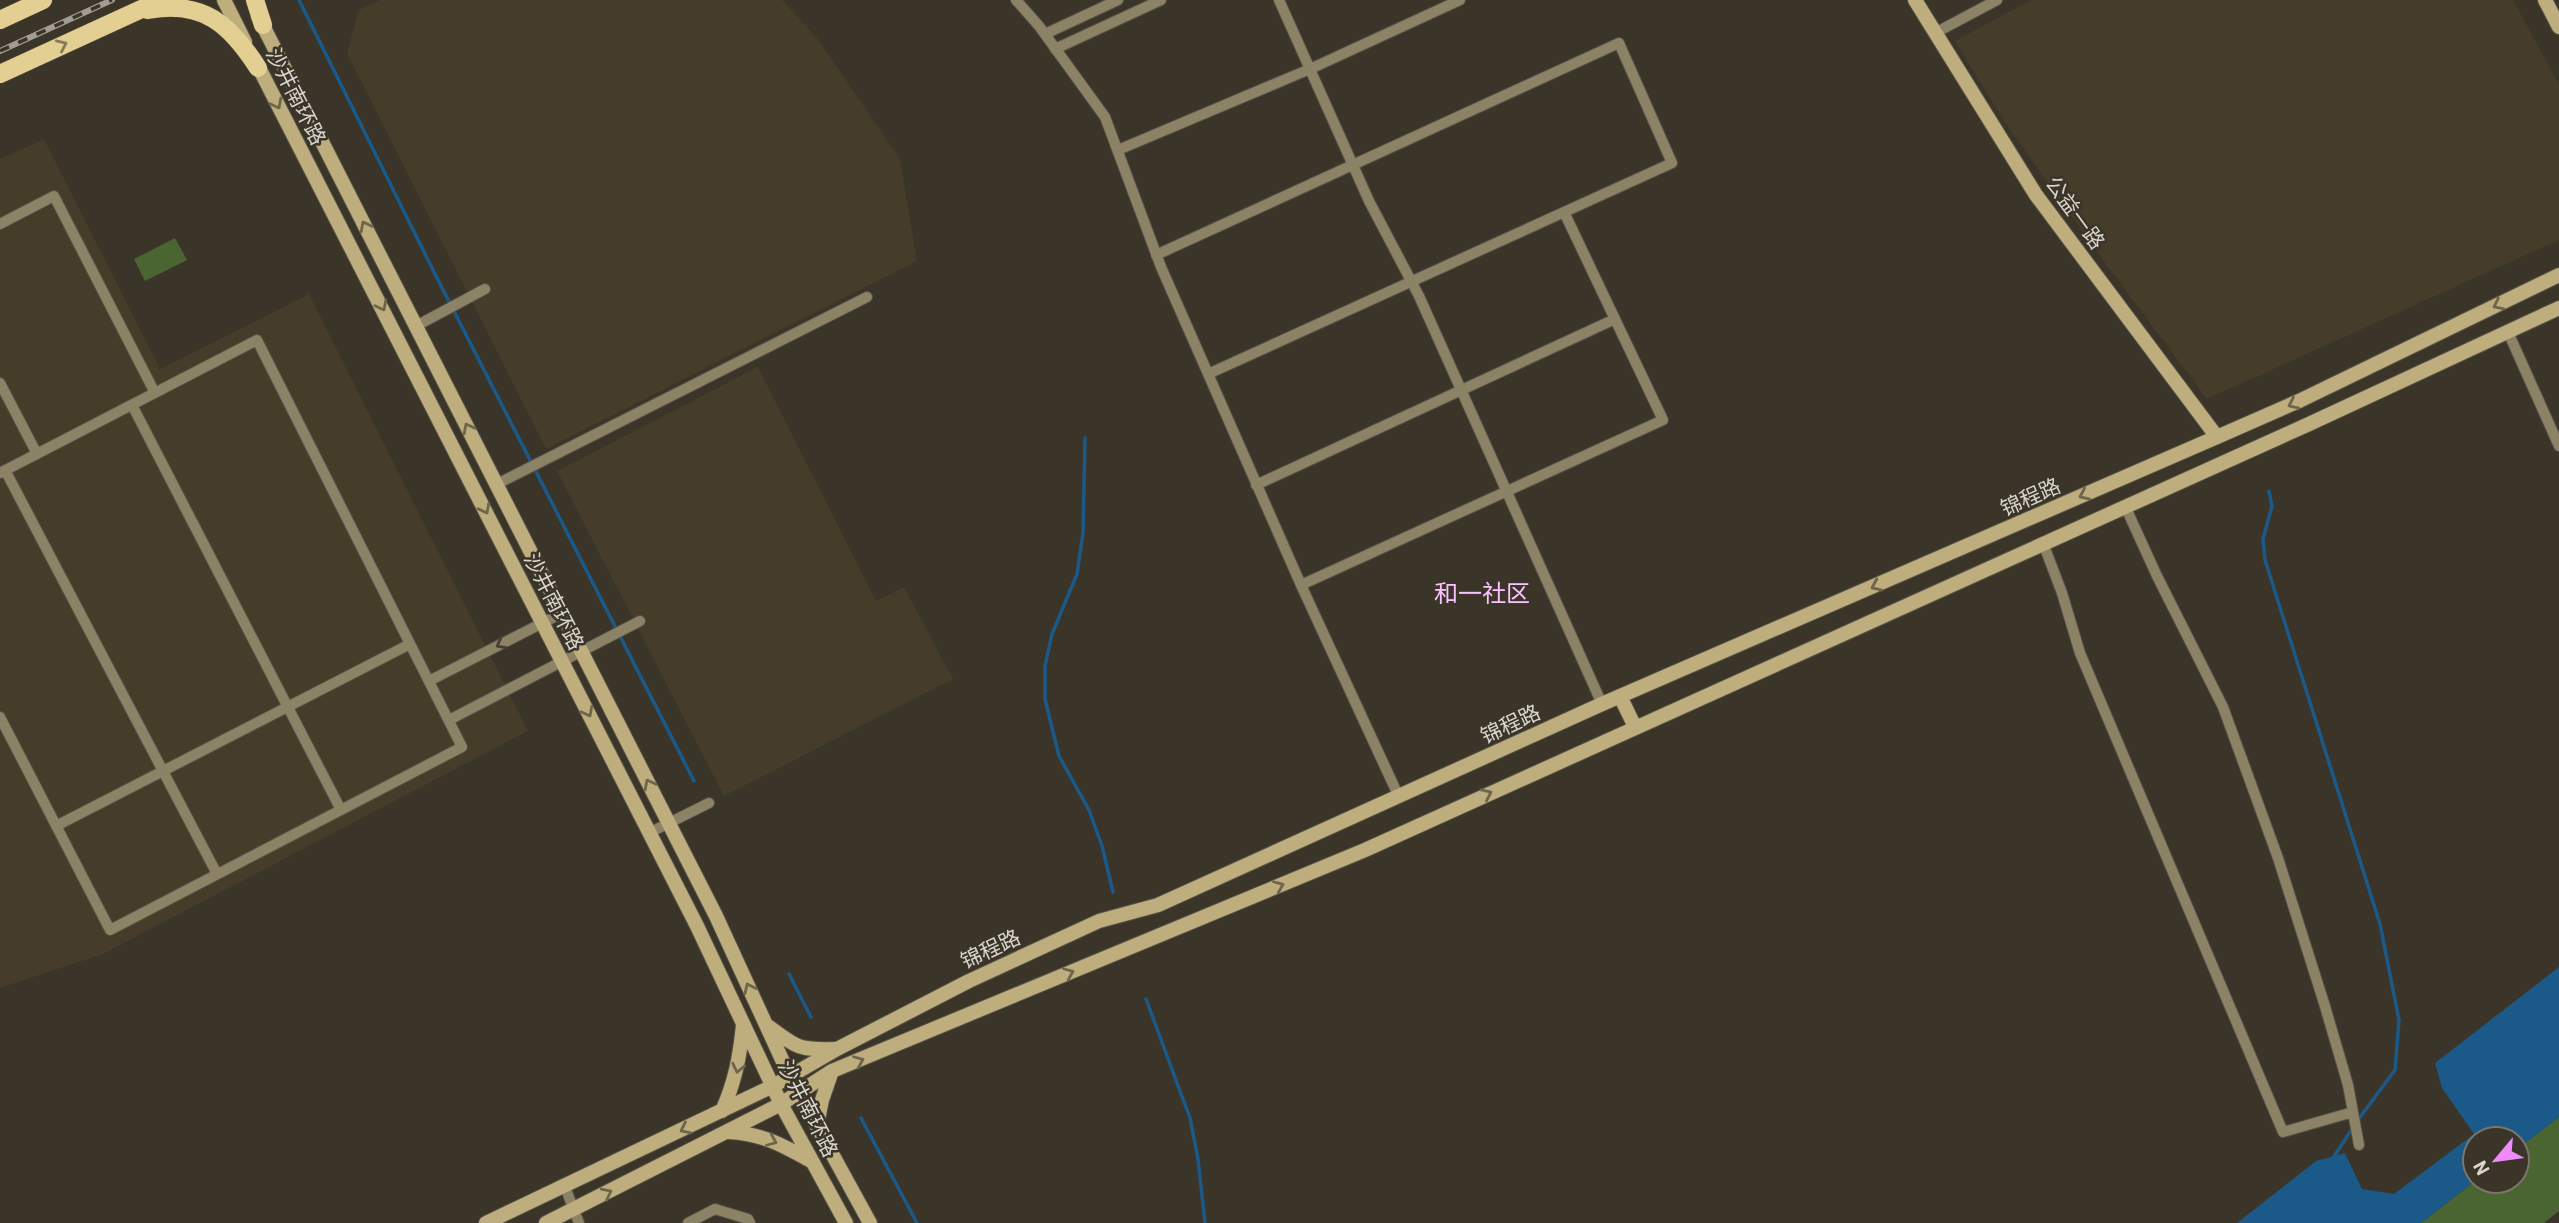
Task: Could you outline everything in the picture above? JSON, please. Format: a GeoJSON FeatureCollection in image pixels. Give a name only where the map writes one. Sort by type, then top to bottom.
{"type":"FeatureCollection","features":[{"type":"Feature","properties":{"kind":"main road"},"geometry":{"type":"LineString","coordinates":[[0,20],[43,0]]}},
{"type":"Feature","properties":{"kind":"main road"},"geometry":{"type":"LineString","coordinates":[[0,74],[161,0]]}},
{"type":"Feature","properties":{"kind":"main road","name":"沙井南环路"},"geometry":{"type":"LineString","coordinates":[[224,0],[649,833],[781,1104],[846,1223]]}},
{"type":"Feature","properties":{"kind":"main road","name":"沙井南环路"},"geometry":{"type":"LineString","coordinates":[[250,0],[716,916],[790,1077],[870,1223]]}},
{"type":"Feature","properties":{"kind":"main road"},"geometry":{"type":"LineString","coordinates":[[256,0],[263,25]]}},
{"type":"Feature","properties":{"kind":"main road","name":"公益一路"},"geometry":{"type":"LineString","coordinates":[[1915,0],[2036,195],[2217,438]]}},
{"type":"Feature","properties":{"kind":"main road"},"geometry":{"type":"LineString","coordinates":[[2545,0],[2559,27]]}},
{"type":"Feature","properties":{"kind":"main road"},"geometry":{"type":"LineString","coordinates":[[131,14],[178,6],[201,11],[231,31],[258,68]]}},
{"type":"Feature","properties":{"kind":"main road","name":"锦程路"},"geometry":{"type":"LineString","coordinates":[[486,1223],[773,1086],[837,1049],[969,981],[1087,927],[1158,905],[1620,696],[2217,438],[2559,275]]}},
{"type":"Feature","properties":{"kind":"main road"},"geometry":{"type":"LineString","coordinates":[[546,1223],[576,1217],[781,1104],[832,1072],[1365,850],[2559,308]]}},
{"type":"Feature","properties":{"kind":"main road"},"geometry":{"type":"LineString","coordinates":[[1620,696],[1635,727]]}},
{"type":"Feature","properties":{"kind":"main road"},"geometry":{"type":"LineString","coordinates":[[722,1111],[735,1082],[743,1024]]}},
{"type":"Feature","properties":{"kind":"main road"},"geometry":{"type":"LineString","coordinates":[[766,1025],[791,1044],[807,1049],[837,1049]]}},
{"type":"Feature","properties":{"kind":"main road"},"geometry":{"type":"LineString","coordinates":[[817,1125],[832,1072]]}},
{"type":"Feature","properties":{"kind":"main road"},"geometry":{"type":"LineString","coordinates":[[728,1131],[753,1133],[774,1140],[813,1161]]}},
{"type":"Feature","properties":{"kind":"street"},"geometry":{"type":"LineString","coordinates":[[1016,0],[1045,34],[1105,117],[1156,255],[1256,485],[1399,797]]}},
{"type":"Feature","properties":{"kind":"street"},"geometry":{"type":"LineString","coordinates":[[1045,34],[1118,0]]}},
{"type":"Feature","properties":{"kind":"street"},"geometry":{"type":"LineString","coordinates":[[1055,49],[1160,0]]}},
{"type":"Feature","properties":{"kind":"street"},"geometry":{"type":"LineString","coordinates":[[1279,0],[1354,167],[1462,392],[1602,704]]}},
{"type":"Feature","properties":{"kind":"street"},"geometry":{"type":"LineString","coordinates":[[1118,150],[1310,69],[1460,0]]}},
{"type":"Feature","properties":{"kind":"street"},"geometry":{"type":"LineString","coordinates":[[1936,33],[1997,0]]}},
{"type":"Feature","properties":{"kind":"street"},"geometry":{"type":"LineString","coordinates":[[1156,255],[1354,167],[1619,43],[1672,163],[1208,374]]}},
{"type":"Feature","properties":{"kind":"street"},"geometry":{"type":"LineString","coordinates":[[0,224],[54,196],[155,393]]}},
{"type":"Feature","properties":{"kind":"street"},"geometry":{"type":"LineString","coordinates":[[1301,585],[1662,420],[1564,212]]}},
{"type":"Feature","properties":{"kind":"street"},"geometry":{"type":"LineString","coordinates":[[416,326],[485,289]]}},
{"type":"Feature","properties":{"kind":"street"},"geometry":{"type":"LineString","coordinates":[[497,484],[867,297]]}},
{"type":"Feature","properties":{"kind":"street"},"geometry":{"type":"LineString","coordinates":[[1256,485],[1615,319]]}},
{"type":"Feature","properties":{"kind":"street"},"geometry":{"type":"LineString","coordinates":[[2508,332],[2559,446]]}},
{"type":"Feature","properties":{"kind":"street"},"geometry":{"type":"LineString","coordinates":[[0,717],[110,930],[462,747],[257,341],[2,471],[217,874]]}},
{"type":"Feature","properties":{"kind":"street"},"geometry":{"type":"LineString","coordinates":[[0,383],[37,454]]}},
{"type":"Feature","properties":{"kind":"street"},"geometry":{"type":"LineString","coordinates":[[132,404],[341,810]]}},
{"type":"Feature","properties":{"kind":"street"},"geometry":{"type":"LineString","coordinates":[[2125,506],[2223,706],[2278,858],[2348,1086],[2359,1145]]}},
{"type":"Feature","properties":{"kind":"street"},"geometry":{"type":"LineString","coordinates":[[2043,543],[2080,653],[2283,1132],[2353,1112]]}},
{"type":"Feature","properties":{"kind":"street"},"geometry":{"type":"LineString","coordinates":[[429,681],[562,613]]}},
{"type":"Feature","properties":{"kind":"street"},"geometry":{"type":"LineString","coordinates":[[449,720],[640,621]]}},
{"type":"Feature","properties":{"kind":"street"},"geometry":{"type":"LineString","coordinates":[[55,826],[410,644]]}},
{"type":"Feature","properties":{"kind":"street"},"geometry":{"type":"LineString","coordinates":[[649,833],[709,803]]}},
{"type":"Feature","properties":{"kind":"street"},"geometry":{"type":"LineString","coordinates":[[565,1187],[576,1217]]}},
{"type":"Feature","properties":{"kind":"street"},"geometry":{"type":"LineString","coordinates":[[688,1223],[715,1209],[748,1219],[750,1223]]}},
{"type":"Feature","properties":{"kind":"shaded area"},"geometry":{"type":"Polygon","coordinates":[[[380,0],[782,0],[817,38],[900,159],[917,261],[546,449],[347,53],[359,10],[380,0]]]}},
{"type":"Feature","properties":{"kind":"shaded area"},"geometry":{"type":"Polygon","coordinates":[[[2031,0],[2513,0],[2559,84],[2559,240],[2207,399],[2004,121],[1955,41],[2031,0]]]}},
{"type":"Feature","properties":{"kind":"shaded area"},"geometry":{"type":"Polygon","coordinates":[[[44,139],[160,369],[309,294],[528,731],[103,954],[0,988],[0,159],[44,139]]]}},
{"type":"Feature","properties":{"kind":"shaded area"},"geometry":{"type":"Polygon","coordinates":[[[758,367],[876,601],[904,587],[953,679],[724,796],[557,471],[758,367]]]}},
{"type":"Feature","properties":{"kind":"green space"},"geometry":{"type":"Polygon","coordinates":[[[175,238],[187,260],[145,281],[134,259],[175,238]]]}},
{"type":"Feature","properties":{"kind":"green space"},"geometry":{"type":"Polygon","coordinates":[[[2559,1117],[2559,1211],[2544,1223],[2421,1223],[2461,1192],[2461,1195],[2531,1195],[2531,1138],[2559,1117]]]}},
{"type":"Feature","properties":{"kind":"water"},"geometry":{"type":"Polygon","coordinates":[[[2559,967],[2559,1117],[2531,1138],[2531,1125],[2468,1125],[2442,1088],[2435,1063],[2559,967]]]}},
{"type":"Feature","properties":{"kind":"water"},"geometry":{"type":"Polygon","coordinates":[[[2461,1144],[2461,1192],[2421,1223],[2237,1223],[2316,1161],[2345,1153],[2362,1189],[2394,1194],[2461,1144]]]}},
{"type":"Feature","properties":{"kind":"waterway"},"geometry":{"type":"LineString","coordinates":[[299,0],[435,274],[694,781]]}},
{"type":"Feature","properties":{"kind":"waterway"},"geometry":{"type":"LineString","coordinates":[[1085,438],[1083,533],[1077,574],[1052,634],[1045,666],[1045,699],[1059,756],[1089,810],[1102,846],[1113,892]]}},
{"type":"Feature","properties":{"kind":"waterway"},"geometry":{"type":"LineString","coordinates":[[2269,491],[2272,506],[2263,539],[2265,560],[2380,924],[2399,1020],[2395,1070],[2358,1120]]}},
{"type":"Feature","properties":{"kind":"waterway"},"geometry":{"type":"LineString","coordinates":[[789,974],[811,1017]]}},
{"type":"Feature","properties":{"kind":"waterway"},"geometry":{"type":"LineString","coordinates":[[1146,999],[1190,1118],[1198,1159],[1205,1223]]}},
{"type":"Feature","properties":{"kind":"waterway"},"geometry":{"type":"LineString","coordinates":[[861,1118],[917,1223]]}},
{"type":"Feature","properties":{"kind":"waterway"},"geometry":{"type":"LineString","coordinates":[[2333,1158],[2354,1126]]}},
{"type":"Feature","properties":{"kind":"railway"},"geometry":{"type":"LineString","coordinates":[[0,51],[112,0]]}},
{"type":"Feature","properties":{"kind":"district","name":"和一社区"},"geometry":{"type":"Point","coordinates":[1482,592]}}]}
